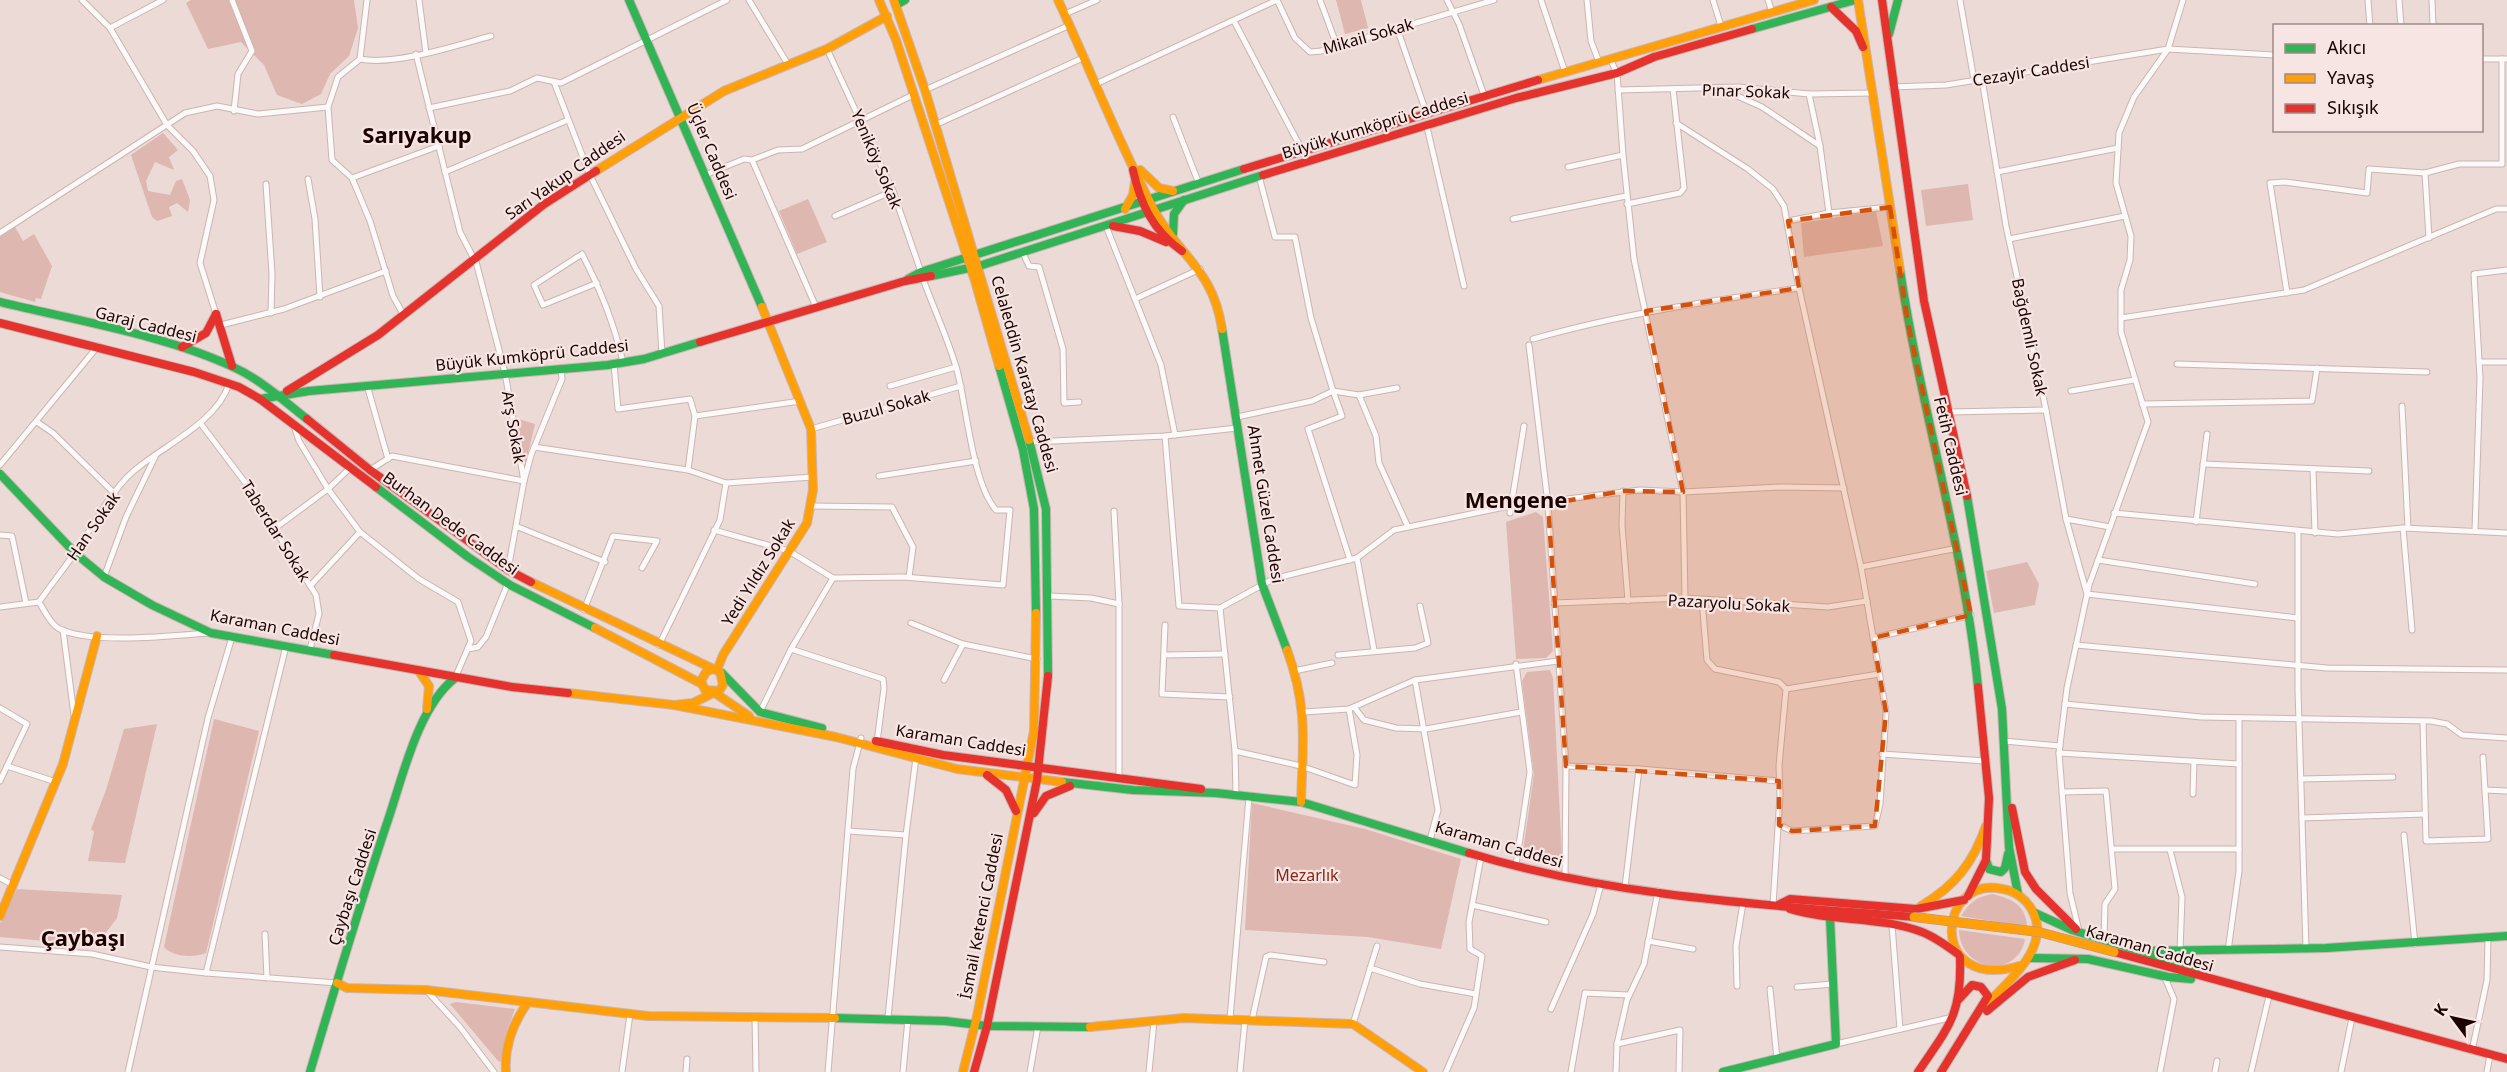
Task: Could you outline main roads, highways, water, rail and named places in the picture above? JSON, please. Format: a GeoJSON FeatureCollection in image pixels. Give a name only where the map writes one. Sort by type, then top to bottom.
{"type":"FeatureCollection","features":[{"type":"Feature","properties":{"kind":"main road","name":"Üçler Caddesi"},"geometry":{"type":"LineString","coordinates":[[629,0],[767,318]]}},
{"type":"Feature","properties":{"kind":"main road","name":"Celaleddin Karatay Caddesi"},"geometry":{"type":"LineString","coordinates":[[879,0],[887,16],[971,257],[979,266],[1047,509],[1048,692],[1033,767]]}},
{"type":"Feature","properties":{"kind":"main road"},"geometry":{"type":"LineString","coordinates":[[1058,0],[1098,83],[1149,206]]}},
{"type":"Feature","properties":{"kind":"main road","name":"Büyük Kumköprü Caddesi"},"geometry":{"type":"LineString","coordinates":[[922,276],[969,269],[1023,253],[1108,226],[1175,192],[1198,184],[1426,112],[1814,0]]}},
{"type":"Feature","properties":{"kind":"main road","name":"Büyük Kumköprü Caddesi"},"geometry":{"type":"LineString","coordinates":[[260,399],[368,385],[619,363],[662,354],[767,318],[816,307],[922,276],[971,257],[1123,210],[1190,197],[1427,127],[1516,98],[1617,73],[1654,57],[1856,0]]}},
{"type":"Feature","properties":{"kind":"main road","name":"Fetih Caddesi"},"geometry":{"type":"LineString","coordinates":[[1856,0],[1863,47],[1874,93],[1908,323],[1971,615],[1986,761],[1989,817],[1986,860],[1966,898]]}},
{"type":"Feature","properties":{"kind":"main road","name":"Fetih Caddesi"},"geometry":{"type":"LineString","coordinates":[[1882,0],[1892,87],[1924,300],[1979,559],[2002,709],[2009,847],[2018,894]]}},
{"type":"Feature","properties":{"kind":"main road"},"geometry":{"type":"LineString","coordinates":[[1887,43],[1890,21],[1898,0]]}},
{"type":"Feature","properties":{"kind":"main road","name":"Celaleddin Karatay Caddesi"},"geometry":{"type":"LineString","coordinates":[[898,2],[971,257],[969,269],[975,282],[1023,450],[1034,509],[1037,659],[1033,767]]}},
{"type":"Feature","properties":{"kind":"main road"},"geometry":{"type":"LineString","coordinates":[[1831,8],[1856,31],[1863,47]]}},
{"type":"Feature","properties":{"kind":"main road","name":"Sarı Yakup Caddesi"},"geometry":{"type":"LineString","coordinates":[[279,395],[336,363],[589,173],[724,91],[827,49],[887,16]]}},
{"type":"Feature","properties":{"kind":"main road"},"geometry":{"type":"LineString","coordinates":[[1131,158],[1135,182],[1171,239]]}},
{"type":"Feature","properties":{"kind":"main road"},"geometry":{"type":"LineString","coordinates":[[1131,158],[1148,180],[1159,188],[1175,192]]}},
{"type":"Feature","properties":{"kind":"main road"},"geometry":{"type":"LineString","coordinates":[[1123,210],[1130,203],[1135,182]]}},
{"type":"Feature","properties":{"kind":"main road"},"geometry":{"type":"LineString","coordinates":[[1171,239],[1174,214],[1181,202],[1190,197]]}},
{"type":"Feature","properties":{"kind":"main road","name":"Ahmet Güzel Caddesi"},"geometry":{"type":"LineString","coordinates":[[1108,226],[1171,239],[1200,269],[1212,289],[1221,315],[1262,584],[1294,671],[1304,712],[1301,802]]}},
{"type":"Feature","properties":{"kind":"main road","name":"Garaj Caddesi"},"geometry":{"type":"LineString","coordinates":[[0,302],[182,347],[231,366],[279,395]]}},
{"type":"Feature","properties":{"kind":"main road"},"geometry":{"type":"LineString","coordinates":[[182,347],[206,333],[216,314],[231,366]]}},
{"type":"Feature","properties":{"kind":"main road","name":"Yedi Yıldız Sokak"},"geometry":{"type":"LineString","coordinates":[[717,670],[723,655],[807,523],[810,506],[813,477],[811,429],[767,318]]}},
{"type":"Feature","properties":{"kind":"main road","name":"Garaj Caddesi"},"geometry":{"type":"LineString","coordinates":[[0,323],[98,346],[229,384],[260,399]]}},
{"type":"Feature","properties":{"kind":"main road","name":"Burhan Dede Caddesi"},"geometry":{"type":"LineString","coordinates":[[279,395],[370,470],[508,570],[584,610],[717,670]]}},
{"type":"Feature","properties":{"kind":"main road","name":"Burhan Dede Caddesi"},"geometry":{"type":"LineString","coordinates":[[260,399],[468,557],[508,583],[702,684]]}},
{"type":"Feature","properties":{"kind":"main road","name":"Karaman Caddesi"},"geometry":{"type":"LineString","coordinates":[[0,474],[75,553],[104,577],[152,605],[211,633],[310,649],[455,678],[512,687],[759,716],[877,744],[943,755],[1188,786],[1216,793]]}},
{"type":"Feature","properties":{"kind":"main road"},"geometry":{"type":"LineString","coordinates":[[0,916],[56,782],[75,724],[97,636]]}},
{"type":"Feature","properties":{"kind":"main road"},"geometry":{"type":"LineString","coordinates":[[418,670],[429,686],[427,713]]}},
{"type":"Feature","properties":{"kind":"main road"},"geometry":{"type":"LineString","coordinates":[[714,693],[705,690],[702,684],[704,674],[717,670]]}},
{"type":"Feature","properties":{"kind":"main road"},"geometry":{"type":"LineString","coordinates":[[674,705],[693,703],[721,689],[724,682],[717,670]]}},
{"type":"Feature","properties":{"kind":"main road"},"geometry":{"type":"LineString","coordinates":[[717,670],[735,684],[759,716]]}},
{"type":"Feature","properties":{"kind":"main road"},"geometry":{"type":"LineString","coordinates":[[427,713],[442,688],[455,678]]}},
{"type":"Feature","properties":{"kind":"main road","name":"Karaman Caddesi"},"geometry":{"type":"LineString","coordinates":[[714,693],[759,716]]}},
{"type":"Feature","properties":{"kind":"main road","name":"Çaybaşı Caddesi"},"geometry":{"type":"LineString","coordinates":[[310,1072],[366,885],[427,713]]}},
{"type":"Feature","properties":{"kind":"main road","name":"Karaman Caddesi"},"geometry":{"type":"LineString","coordinates":[[877,744],[916,758],[984,773],[1025,779],[1133,790],[1216,793],[1301,802],[1516,866],[1601,884],[1743,903],[1915,913],[2039,932],[2507,1059]]}},
{"type":"Feature","properties":{"kind":"main road","name":"İsmail Ketenci Caddesi"},"geometry":{"type":"LineString","coordinates":[[963,1072],[975,1024],[1025,779],[1033,767]]}},
{"type":"Feature","properties":{"kind":"main road","name":"İsmail Ketenci Caddesi"},"geometry":{"type":"LineString","coordinates":[[974,1072],[987,1026],[1029,824],[1037,780],[1033,767]]}},
{"type":"Feature","properties":{"kind":"main road"},"geometry":{"type":"LineString","coordinates":[[984,773],[1002,784],[1013,795],[1017,814]]}},
{"type":"Feature","properties":{"kind":"main road"},"geometry":{"type":"LineString","coordinates":[[1029,824],[1036,808],[1046,796],[1055,790],[1078,784]]}},
{"type":"Feature","properties":{"kind":"main road"},"geometry":{"type":"LineString","coordinates":[[2006,792],[2025,872],[2036,890],[2080,933]]}},
{"type":"Feature","properties":{"kind":"main road"},"geometry":{"type":"LineString","coordinates":[[1915,913],[1943,894],[1964,874],[1977,854],[1989,817]]}},
{"type":"Feature","properties":{"kind":"main road"},"geometry":{"type":"LineString","coordinates":[[1986,860],[1989,869],[2001,872],[2007,862],[2009,847]]}},
{"type":"Feature","properties":{"kind":"main road"},"geometry":{"type":"LineString","coordinates":[[1959,999],[1959,956],[1951,932],[1953,918],[1966,898],[1993,887],[2018,894],[2035,913],[2080,933],[2184,965],[2206,979]]}},
{"type":"Feature","properties":{"kind":"main road","name":"Karaman Caddesi"},"geometry":{"type":"LineString","coordinates":[[1915,913],[1966,898]]}},
{"type":"Feature","properties":{"kind":"main road","name":"Karaman Caddesi"},"geometry":{"type":"LineString","coordinates":[[1776,905],[1808,916],[1892,925],[1923,933],[1959,956]]}},
{"type":"Feature","properties":{"kind":"main road"},"geometry":{"type":"LineString","coordinates":[[1941,1072],[1983,1008],[2028,958],[2038,937],[2035,913]]}},
{"type":"Feature","properties":{"kind":"main road"},"geometry":{"type":"LineString","coordinates":[[1723,1072],[1836,1044],[1830,918]]}},
{"type":"Feature","properties":{"kind":"main road"},"geometry":{"type":"LineString","coordinates":[[2138,951],[2306,949],[2415,944],[2507,936]]}},
{"type":"Feature","properties":{"kind":"main road"},"geometry":{"type":"LineString","coordinates":[[1959,956],[1982,972],[2001,973],[2019,966]]}},
{"type":"Feature","properties":{"kind":"main road"},"geometry":{"type":"LineString","coordinates":[[2028,958],[2081,957],[2110,962],[2165,978],[2206,979]]}},
{"type":"Feature","properties":{"kind":"main road"},"geometry":{"type":"LineString","coordinates":[[1976,1020],[2028,977],[2081,957]]}},
{"type":"Feature","properties":{"kind":"main road"},"geometry":{"type":"LineString","coordinates":[[337,982],[347,988],[426,990],[630,1014],[888,1018],[987,1026],[1090,1027],[1184,1018],[1353,1024],[1423,1072]]}},
{"type":"Feature","properties":{"kind":"main road"},"geometry":{"type":"LineString","coordinates":[[1918,1072],[1953,1017],[1959,999],[1968,986],[1977,985],[1988,994],[1983,1008]]}},
{"type":"Feature","properties":{"kind":"main road"},"geometry":{"type":"LineString","coordinates":[[506,1072],[505,1063],[511,1031],[528,1002]]}},
{"type":"Feature","properties":{"kind":"district","name":"Sarıyakup"},"geometry":{"type":"Point","coordinates":[417,134]}},
{"type":"Feature","properties":{"kind":"district","name":"Mengene"},"geometry":{"type":"Point","coordinates":[1516,499]}},
{"type":"Feature","properties":{"kind":"district","name":"Çaybaşı"},"geometry":{"type":"Point","coordinates":[83,937]}},
{"type":"Feature","properties":{"kind":"park label","name":"Mezarlık"},"geometry":{"type":"Point","coordinates":[1307,875]}}]}
